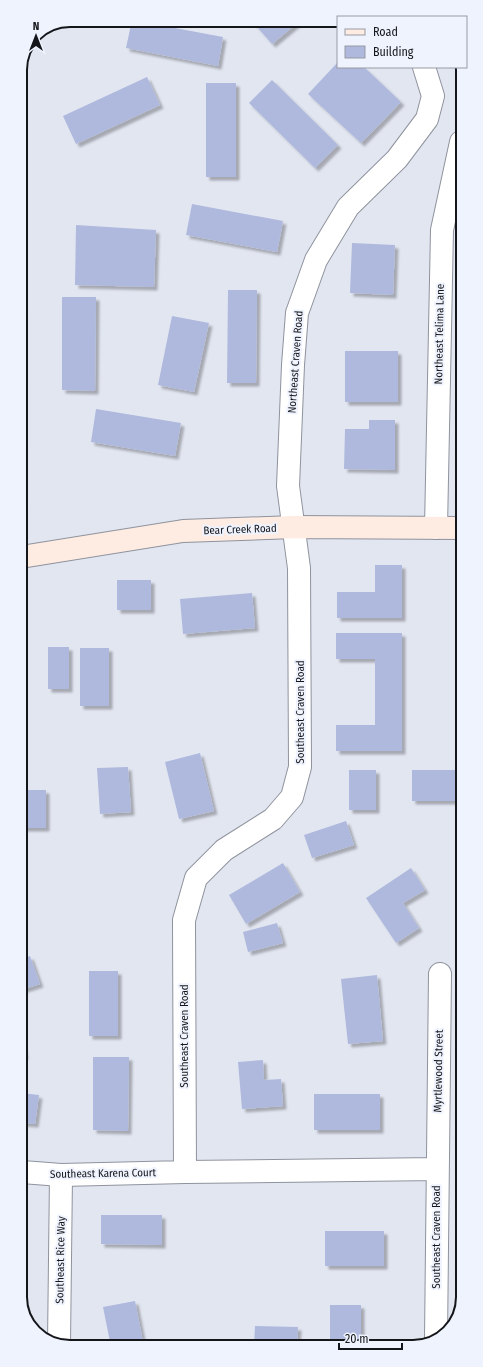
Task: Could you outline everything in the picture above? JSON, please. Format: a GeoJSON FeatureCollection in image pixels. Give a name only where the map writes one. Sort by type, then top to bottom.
{"type":"FeatureCollection","features":[{"type":"Feature","properties":{"kind":"street","name":"Northeast Craven Road"},"geometry":{"type":"LineString","coordinates":[[294,527],[288,486],[293,365],[297,313],[316,260],[348,207],[397,159],[427,119],[433,96],[424,68]]}},
{"type":"Feature","properties":{"kind":"street","name":"Northeast Telima Lane"},"geometry":{"type":"LineString","coordinates":[[436,528],[442,230],[456,165]]}},
{"type":"Feature","properties":{"kind":"street","name":"Bear Creek Road"},"geometry":{"type":"LineString","coordinates":[[27,556],[183,531],[294,527],[456,528]]}},
{"type":"Feature","properties":{"kind":"street","name":"Southeast Craven Road"},"geometry":{"type":"LineString","coordinates":[[185,1172],[184,920],[196,878],[224,850],[272,819],[292,797],[300,767],[299,568],[294,527]]}},
{"type":"Feature","properties":{"kind":"street","name":"Myrtlewood Street"},"geometry":{"type":"LineString","coordinates":[[437,1168],[440,974]]}},
{"type":"Feature","properties":{"kind":"street","name":"Southeast Craven Road"},"geometry":{"type":"LineString","coordinates":[[436,1334],[437,1168]]}},
{"type":"Feature","properties":{"kind":"street"},"geometry":{"type":"LineString","coordinates":[[185,1172],[437,1168]]}},
{"type":"Feature","properties":{"kind":"street","name":"Southeast Karena Court"},"geometry":{"type":"LineString","coordinates":[[27,1173],[61,1176],[185,1172]]}},
{"type":"Feature","properties":{"kind":"street","name":"Southeast Rice Way"},"geometry":{"type":"LineString","coordinates":[[59,1339],[61,1176]]}},
{"type":"Feature","properties":{"kind":"building"},"geometry":{"type":"Polygon","coordinates":[[[130,27],[169,27],[223,37],[218,66],[126,48],[130,27]]]}},
{"type":"Feature","properties":{"kind":"building"},"geometry":{"type":"Polygon","coordinates":[[[257,27],[293,27],[272,44],[257,27]]]}},
{"type":"Feature","properties":{"kind":"building"},"geometry":{"type":"Polygon","coordinates":[[[337,63],[337,68],[365,68],[401,102],[361,143],[308,94],[337,63]]]}},
{"type":"Feature","properties":{"kind":"building"},"geometry":{"type":"Polygon","coordinates":[[[147,77],[160,105],[76,144],[63,116],[147,77]]]}},
{"type":"Feature","properties":{"kind":"building"},"geometry":{"type":"Polygon","coordinates":[[[272,80],[338,145],[315,168],[249,103],[272,80]]]}},
{"type":"Feature","properties":{"kind":"building"},"geometry":{"type":"Polygon","coordinates":[[[206,83],[236,83],[236,177],[206,177],[206,83]]]}},
{"type":"Feature","properties":{"kind":"building"},"geometry":{"type":"Polygon","coordinates":[[[192,204],[283,221],[277,252],[186,235],[192,204]]]}},
{"type":"Feature","properties":{"kind":"building"},"geometry":{"type":"Polygon","coordinates":[[[76,225],[156,230],[154,287],[75,285],[76,225]]]}},
{"type":"Feature","properties":{"kind":"building"},"geometry":{"type":"Polygon","coordinates":[[[352,243],[395,245],[393,295],[350,293],[352,243]]]}},
{"type":"Feature","properties":{"kind":"building"},"geometry":{"type":"Polygon","coordinates":[[[228,290],[257,290],[256,383],[227,383],[228,290]]]}},
{"type":"Feature","properties":{"kind":"building"},"geometry":{"type":"Polygon","coordinates":[[[62,297],[96,297],[95,391],[62,390],[62,297]]]}},
{"type":"Feature","properties":{"kind":"building"},"geometry":{"type":"Polygon","coordinates":[[[172,316],[209,323],[194,392],[158,385],[172,316]]]}},
{"type":"Feature","properties":{"kind":"building"},"geometry":{"type":"Polygon","coordinates":[[[345,351],[398,351],[398,402],[345,402],[345,351]]]}},
{"type":"Feature","properties":{"kind":"building"},"geometry":{"type":"Polygon","coordinates":[[[96,409],[181,423],[175,456],[91,442],[96,409]]]}},
{"type":"Feature","properties":{"kind":"building"},"geometry":{"type":"Polygon","coordinates":[[[369,420],[395,420],[395,470],[344,469],[345,429],[369,429],[369,420]]]}},
{"type":"Feature","properties":{"kind":"building"},"geometry":{"type":"Polygon","coordinates":[[[375,565],[402,565],[402,618],[337,618],[337,592],[375,592],[375,565]]]}},
{"type":"Feature","properties":{"kind":"building"},"geometry":{"type":"Polygon","coordinates":[[[117,580],[151,580],[151,610],[117,610],[117,580]]]}},
{"type":"Feature","properties":{"kind":"building"},"geometry":{"type":"Polygon","coordinates":[[[252,593],[255,628],[183,634],[180,599],[252,593]]]}},
{"type":"Feature","properties":{"kind":"building"},"geometry":{"type":"Polygon","coordinates":[[[336,633],[402,633],[402,751],[336,751],[336,725],[375,725],[375,659],[336,659],[336,633]]]}},
{"type":"Feature","properties":{"kind":"building"},"geometry":{"type":"Polygon","coordinates":[[[48,647],[69,647],[69,689],[48,689],[48,647]]]}},
{"type":"Feature","properties":{"kind":"building"},"geometry":{"type":"Polygon","coordinates":[[[80,648],[109,648],[109,706],[80,706],[80,648]]]}},
{"type":"Feature","properties":{"kind":"building"},"geometry":{"type":"Polygon","coordinates":[[[200,753],[214,811],[179,819],[165,762],[200,753]]]}},
{"type":"Feature","properties":{"kind":"building"},"geometry":{"type":"Polygon","coordinates":[[[128,767],[131,812],[100,814],[97,768],[128,767]]]}},
{"type":"Feature","properties":{"kind":"building"},"geometry":{"type":"Polygon","coordinates":[[[349,770],[376,770],[376,810],[349,810],[349,770]]]}},
{"type":"Feature","properties":{"kind":"building"},"geometry":{"type":"Polygon","coordinates":[[[412,770],[456,770],[456,801],[412,801],[412,770]]]}},
{"type":"Feature","properties":{"kind":"building"},"geometry":{"type":"Polygon","coordinates":[[[27,790],[46,790],[46,828],[27,828],[27,790]]]}},
{"type":"Feature","properties":{"kind":"building"},"geometry":{"type":"Polygon","coordinates":[[[346,821],[354,845],[312,858],[304,835],[346,821]]]}},
{"type":"Feature","properties":{"kind":"building"},"geometry":{"type":"Polygon","coordinates":[[[283,863],[300,892],[246,924],[229,895],[283,863]]]}},
{"type":"Feature","properties":{"kind":"building"},"geometry":{"type":"Polygon","coordinates":[[[411,868],[425,890],[403,903],[419,928],[396,943],[366,898],[411,868]]]}},
{"type":"Feature","properties":{"kind":"building"},"geometry":{"type":"Polygon","coordinates":[[[277,923],[283,943],[248,952],[243,932],[277,923]]]}},
{"type":"Feature","properties":{"kind":"building"},"geometry":{"type":"Polygon","coordinates":[[[30,956],[40,984],[27,988],[27,957],[30,956]]]}},
{"type":"Feature","properties":{"kind":"building"},"geometry":{"type":"Polygon","coordinates":[[[89,971],[118,971],[118,1036],[89,1036],[89,971]]]}},
{"type":"Feature","properties":{"kind":"building"},"geometry":{"type":"Polygon","coordinates":[[[377,975],[383,1041],[348,1044],[341,979],[377,975]]]}},
{"type":"Feature","properties":{"kind":"building"},"geometry":{"type":"Polygon","coordinates":[[[93,1057],[129,1057],[128,1131],[93,1130],[93,1057]]]}},
{"type":"Feature","properties":{"kind":"building"},"geometry":{"type":"Polygon","coordinates":[[[263,1060],[264,1080],[281,1079],[283,1106],[242,1109],[238,1062],[263,1060]]]}},
{"type":"Feature","properties":{"kind":"building"},"geometry":{"type":"Polygon","coordinates":[[[27,1094],[39,1095],[35,1124],[27,1123],[27,1094]]]}},
{"type":"Feature","properties":{"kind":"building"},"geometry":{"type":"Polygon","coordinates":[[[314,1094],[380,1094],[380,1130],[314,1130],[314,1094]]]}},
{"type":"Feature","properties":{"kind":"building"},"geometry":{"type":"Polygon","coordinates":[[[101,1215],[162,1215],[162,1245],[101,1244],[101,1215]]]}},
{"type":"Feature","properties":{"kind":"building"},"geometry":{"type":"Polygon","coordinates":[[[325,1231],[384,1231],[384,1266],[325,1266],[325,1231]]]}},
{"type":"Feature","properties":{"kind":"building"},"geometry":{"type":"Polygon","coordinates":[[[135,1301],[143,1340],[110,1340],[103,1307],[135,1301]]]}},
{"type":"Feature","properties":{"kind":"building"},"geometry":{"type":"Polygon","coordinates":[[[330,1305],[361,1305],[361,1340],[330,1340],[330,1305]]]}},
{"type":"Feature","properties":{"kind":"building"},"geometry":{"type":"Polygon","coordinates":[[[255,1326],[298,1327],[297,1340],[254,1340],[255,1326]]]}}]}
